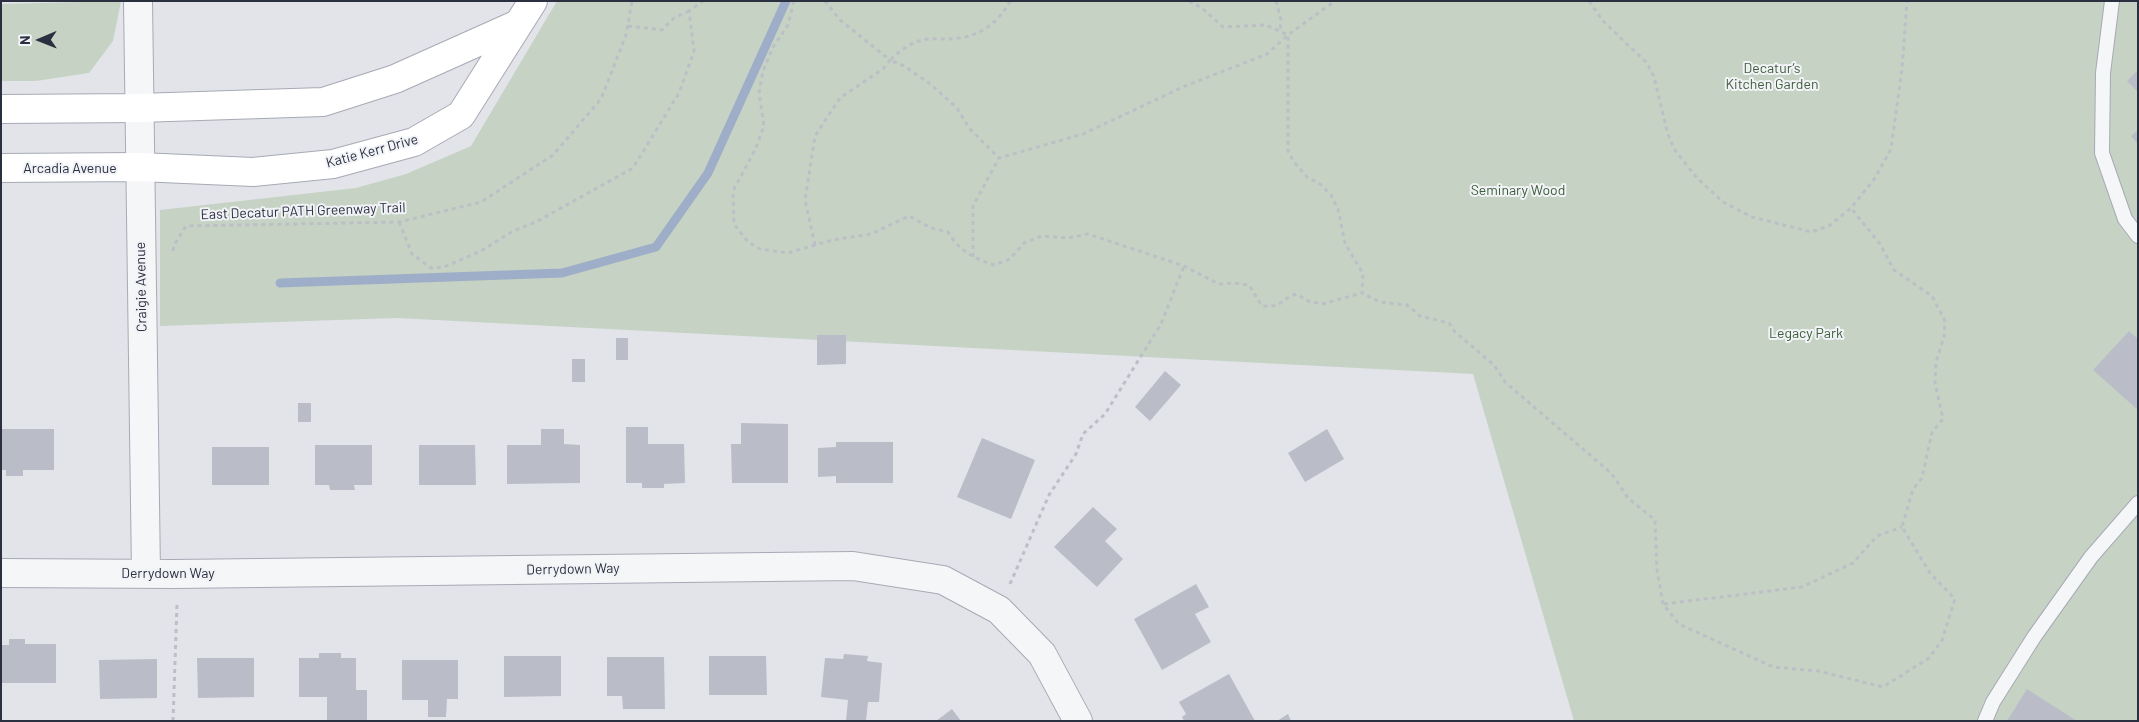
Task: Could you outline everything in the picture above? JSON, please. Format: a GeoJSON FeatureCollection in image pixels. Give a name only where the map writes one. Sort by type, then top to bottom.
{"type":"FeatureCollection","features":[{"type":"Feature","properties":{"kind":"street","name":"Craigie Avenue"},"geometry":{"type":"LineString","coordinates":[[138,1],[146,573]]}},
{"type":"Feature","properties":{"kind":"street","name":"Katie Kerr Drive"},"geometry":{"type":"LineString","coordinates":[[139,167],[253,172],[333,164],[414,142],[461,116],[533,1]]}},
{"type":"Feature","properties":{"kind":"street"},"geometry":{"type":"LineString","coordinates":[[1,109],[139,108],[323,102],[395,79],[518,24]]}},
{"type":"Feature","properties":{"kind":"street","name":"Arcadia Avenue"},"geometry":{"type":"LineString","coordinates":[[1,168],[139,167]]}},
{"type":"Feature","properties":{"kind":"street","name":"Derrydown Way"},"geometry":{"type":"LineString","coordinates":[[1,573],[853,566],[943,580],[999,610],[1042,654],[1078,721]]}},
{"type":"Feature","properties":{"kind":"lane"},"geometry":{"type":"LineString","coordinates":[[2112,1],[2104,73],[2102,153],[2125,219],[2138,236]]}},
{"type":"Feature","properties":{"kind":"lane"},"geometry":{"type":"LineString","coordinates":[[1986,721],[1993,702],[2034,637],[2092,557],[2138,503]]}},
{"type":"Feature","properties":{"kind":"path","name":"East Decatur PATH Greenway Trail"},"geometry":{"type":"LineString","coordinates":[[173,253],[174,245],[186,226],[400,222],[481,202],[553,155],[601,99],[628,26],[632,1]]}},
{"type":"Feature","properties":{"kind":"path"},"geometry":{"type":"LineString","coordinates":[[628,26],[662,30],[674,18],[689,11],[702,1]]}},
{"type":"Feature","properties":{"kind":"path"},"geometry":{"type":"LineString","coordinates":[[794,1],[788,25],[773,47],[763,70],[759,93],[764,126],[756,148],[733,190],[734,224],[748,242],[760,248],[788,253],[815,245],[871,234],[910,216],[931,228],[948,232],[956,245],[972,257],[994,265],[1010,259],[1024,243],[1042,236],[1068,238],[1088,234],[1184,266],[1219,284],[1234,282],[1248,285],[1262,306],[1271,307],[1284,303],[1290,296],[1297,294],[1308,301],[1322,304],[1362,293],[1380,302],[1407,305],[1420,316],[1449,323],[1455,332],[1494,365],[1505,382],[1612,474],[1628,498],[1655,520],[1657,570],[1663,604],[1679,624],[1774,667],[1818,671],[1883,687],[1929,658],[1942,640],[1955,599],[1930,573],[1902,527],[1914,489],[1922,478],[1932,432],[1943,419],[1935,383],[1936,362],[1944,337],[1945,321],[1932,296],[1894,270],[1880,244],[1851,208]]}},
{"type":"Feature","properties":{"kind":"path"},"geometry":{"type":"LineString","coordinates":[[825,1],[840,20],[890,60],[904,66],[929,82],[957,108],[969,128],[999,158]]}},
{"type":"Feature","properties":{"kind":"path"},"geometry":{"type":"LineString","coordinates":[[815,245],[805,200],[814,136],[840,98],[884,68],[904,48],[921,40],[960,38],[985,31],[1002,16],[1010,1]]}},
{"type":"Feature","properties":{"kind":"path"},"geometry":{"type":"LineString","coordinates":[[1189,1],[1202,8],[1222,27],[1266,25],[1288,35]]}},
{"type":"Feature","properties":{"kind":"path"},"geometry":{"type":"LineString","coordinates":[[1276,1],[1281,20],[1280,31]]}},
{"type":"Feature","properties":{"kind":"path"},"geometry":{"type":"LineString","coordinates":[[972,257],[973,206],[999,158],[1083,134],[1185,86],[1268,54],[1288,35],[1335,1]]}},
{"type":"Feature","properties":{"kind":"path"},"geometry":{"type":"LineString","coordinates":[[1589,1],[1603,21],[1647,63],[1654,77],[1667,131],[1674,149],[1698,178],[1723,202],[1752,217],[1811,232],[1829,226],[1851,208],[1875,178],[1891,149],[1902,69],[1907,1]]}},
{"type":"Feature","properties":{"kind":"path"},"geometry":{"type":"LineString","coordinates":[[400,222],[412,254],[431,268],[444,267],[481,251],[513,231],[536,222],[633,168],[679,93],[694,51],[689,11]]}},
{"type":"Feature","properties":{"kind":"path"},"geometry":{"type":"LineString","coordinates":[[1288,35],[1288,151],[1294,162],[1308,177],[1320,184],[1331,195],[1338,209],[1345,244],[1363,274],[1362,293]]}},
{"type":"Feature","properties":{"kind":"path"},"geometry":{"type":"LineString","coordinates":[[999,610],[1049,495],[1076,454],[1084,434],[1105,414],[1161,324],[1184,266]]}},
{"type":"Feature","properties":{"kind":"path"},"geometry":{"type":"LineString","coordinates":[[1663,604],[1802,587],[1853,563],[1877,536],[1902,527]]}},
{"type":"Feature","properties":{"kind":"path"},"geometry":{"type":"LineString","coordinates":[[173,721],[177,601]]}},
{"type":"Feature","properties":{"kind":"green space"},"geometry":{"type":"Polygon","coordinates":[[[121,1],[113,41],[89,73],[36,81],[1,81],[1,4],[121,1]]]}},
{"type":"Feature","properties":{"kind":"green space","name":"Seminary Wood"},"geometry":{"type":"Polygon","coordinates":[[[557,1],[2138,1],[2138,721],[1574,721],[1473,374],[397,318],[160,326],[160,210],[356,188],[406,174],[471,146],[557,1]]]}},
{"type":"Feature","properties":{"kind":"building"},"geometry":{"type":"Polygon","coordinates":[[[2138,70],[2138,92],[2127,81],[2138,70]]]}},
{"type":"Feature","properties":{"kind":"building"},"geometry":{"type":"Polygon","coordinates":[[[2138,130],[2138,144],[2131,136],[2138,130]]]}},
{"type":"Feature","properties":{"kind":"building"},"geometry":{"type":"Polygon","coordinates":[[[2129,331],[2138,339],[2138,410],[2093,370],[2129,331]]]}},
{"type":"Feature","properties":{"kind":"building"},"geometry":{"type":"Polygon","coordinates":[[[817,335],[846,335],[846,364],[817,365],[817,335]]]}},
{"type":"Feature","properties":{"kind":"building"},"geometry":{"type":"Polygon","coordinates":[[[616,338],[628,338],[628,360],[616,360],[616,338]]]}},
{"type":"Feature","properties":{"kind":"building"},"geometry":{"type":"Polygon","coordinates":[[[572,359],[585,359],[585,382],[572,382],[572,359]]]}},
{"type":"Feature","properties":{"kind":"building"},"geometry":{"type":"Polygon","coordinates":[[[1165,371],[1181,385],[1150,421],[1135,407],[1165,371]]]}},
{"type":"Feature","properties":{"kind":"building"},"geometry":{"type":"Polygon","coordinates":[[[298,403],[311,403],[311,422],[298,422],[298,403]]]}},
{"type":"Feature","properties":{"kind":"building"},"geometry":{"type":"Polygon","coordinates":[[[741,423],[788,424],[788,483],[732,483],[731,444],[741,444],[741,423]]]}},
{"type":"Feature","properties":{"kind":"building"},"geometry":{"type":"Polygon","coordinates":[[[626,427],[648,427],[648,444],[684,444],[685,483],[664,484],[664,488],[642,488],[642,483],[626,483],[626,427]]]}},
{"type":"Feature","properties":{"kind":"building"},"geometry":{"type":"Polygon","coordinates":[[[1,429],[54,429],[54,470],[23,470],[23,476],[6,476],[6,470],[1,470],[1,429]]]}},
{"type":"Feature","properties":{"kind":"building"},"geometry":{"type":"Polygon","coordinates":[[[541,429],[564,429],[564,444],[580,445],[580,483],[507,484],[507,445],[541,445],[541,429]]]}},
{"type":"Feature","properties":{"kind":"building"},"geometry":{"type":"Polygon","coordinates":[[[1327,429],[1344,459],[1305,482],[1288,453],[1327,429]]]}},
{"type":"Feature","properties":{"kind":"building"},"geometry":{"type":"Polygon","coordinates":[[[982,438],[1035,460],[1011,519],[957,497],[982,438]]]}},
{"type":"Feature","properties":{"kind":"building"},"geometry":{"type":"Polygon","coordinates":[[[836,442],[893,442],[893,483],[836,483],[836,476],[818,477],[818,448],[836,447],[836,442]]]}},
{"type":"Feature","properties":{"kind":"building"},"geometry":{"type":"Polygon","coordinates":[[[315,445],[372,445],[372,485],[354,485],[355,490],[330,490],[329,485],[315,485],[315,445]]]}},
{"type":"Feature","properties":{"kind":"building"},"geometry":{"type":"Polygon","coordinates":[[[419,445],[475,445],[476,485],[419,485],[419,445]]]}},
{"type":"Feature","properties":{"kind":"building"},"geometry":{"type":"Polygon","coordinates":[[[212,447],[269,447],[269,485],[212,485],[212,447]]]}},
{"type":"Feature","properties":{"kind":"building"},"geometry":{"type":"Polygon","coordinates":[[[1093,507],[1117,529],[1105,541],[1123,559],[1097,587],[1054,547],[1093,507]]]}},
{"type":"Feature","properties":{"kind":"building"},"geometry":{"type":"Polygon","coordinates":[[[1196,584],[1209,607],[1195,614],[1211,642],[1162,670],[1134,619],[1196,584]]]}},
{"type":"Feature","properties":{"kind":"building"},"geometry":{"type":"Polygon","coordinates":[[[9,639],[25,639],[25,644],[56,644],[56,683],[1,683],[1,645],[9,645],[9,639]]]}},
{"type":"Feature","properties":{"kind":"building"},"geometry":{"type":"Polygon","coordinates":[[[319,653],[341,653],[341,658],[356,658],[356,690],[367,690],[367,721],[327,721],[327,697],[299,697],[299,658],[319,658],[319,653]]]}},
{"type":"Feature","properties":{"kind":"building"},"geometry":{"type":"Polygon","coordinates":[[[844,654],[868,656],[867,661],[882,663],[879,702],[868,702],[866,721],[846,721],[848,700],[821,697],[825,658],[843,659],[844,654]]]}},
{"type":"Feature","properties":{"kind":"building"},"geometry":{"type":"Polygon","coordinates":[[[504,656],[561,656],[561,696],[504,697],[504,656]]]}},
{"type":"Feature","properties":{"kind":"building"},"geometry":{"type":"Polygon","coordinates":[[[709,656],[766,656],[767,695],[709,695],[709,656]]]}},
{"type":"Feature","properties":{"kind":"building"},"geometry":{"type":"Polygon","coordinates":[[[607,657],[664,657],[665,709],[623,709],[622,696],[607,696],[607,657]]]}},
{"type":"Feature","properties":{"kind":"building"},"geometry":{"type":"Polygon","coordinates":[[[197,658],[254,658],[254,697],[198,698],[197,658]]]}},
{"type":"Feature","properties":{"kind":"building"},"geometry":{"type":"Polygon","coordinates":[[[157,659],[157,698],[100,699],[99,660],[157,659]]]}},
{"type":"Feature","properties":{"kind":"building"},"geometry":{"type":"Polygon","coordinates":[[[402,660],[458,660],[458,699],[447,699],[446,717],[428,717],[428,700],[402,700],[402,660]]]}},
{"type":"Feature","properties":{"kind":"building"},"geometry":{"type":"Polygon","coordinates":[[[1229,674],[1255,721],[1184,721],[1182,717],[1186,714],[1179,702],[1229,674]]]}},
{"type":"Feature","properties":{"kind":"building"},"geometry":{"type":"Polygon","coordinates":[[[2027,689],[2077,721],[2007,721],[2027,689]]]}},
{"type":"Feature","properties":{"kind":"building"},"geometry":{"type":"Polygon","coordinates":[[[952,709],[961,721],[936,721],[952,709]]]}},
{"type":"Feature","properties":{"kind":"building"},"geometry":{"type":"Polygon","coordinates":[[[1288,714],[1291,721],[1277,721],[1288,714]]]}},
{"type":"Feature","properties":{"kind":"waterway"},"geometry":{"type":"LineString","coordinates":[[280,283],[562,273],[656,247],[708,173],[786,1]]}},
{"type":"Feature","properties":{"kind":"park label","name":"Decatur’s Kitchen Garden"},"geometry":{"type":"Point","coordinates":[1772,76]}},
{"type":"Feature","properties":{"kind":"park label","name":"Legacy Park"},"geometry":{"type":"Point","coordinates":[1806,333]}}]}
